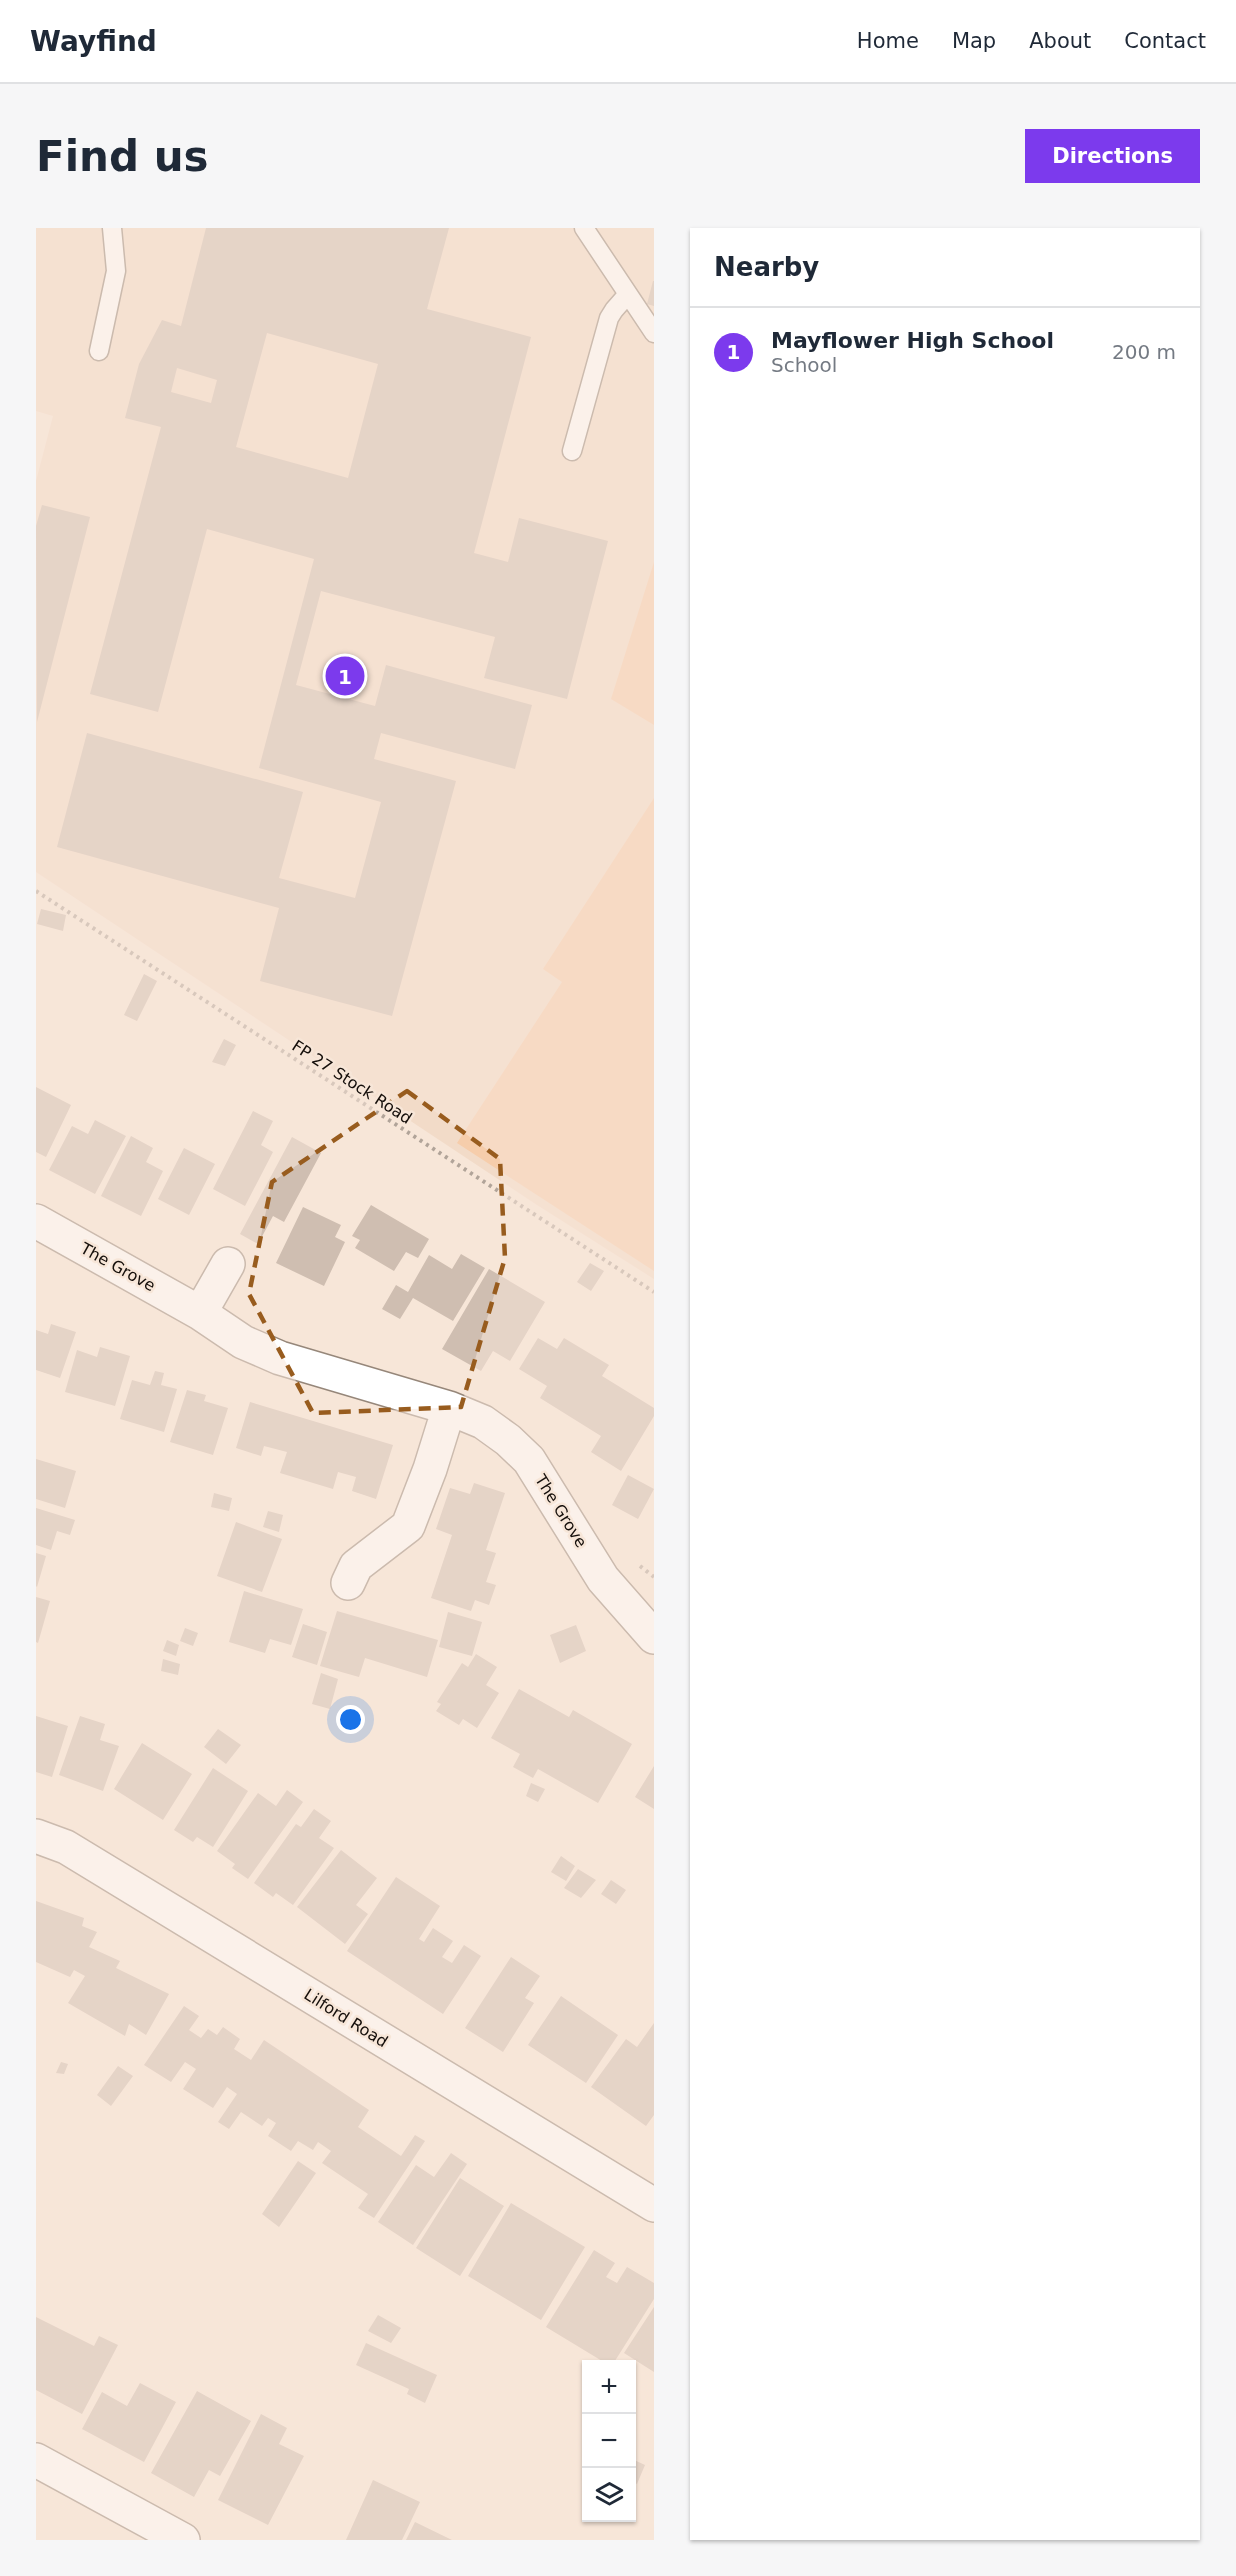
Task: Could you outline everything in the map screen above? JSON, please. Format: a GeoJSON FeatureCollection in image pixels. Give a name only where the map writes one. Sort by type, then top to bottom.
{"type":"FeatureCollection","features":[{"type":"Feature","properties":{"kind":"street","name":"The Grove"},"geometry":{"type":"LineString","coordinates":[[36,1221],[200,1313],[243,1342],[280,1358],[449,1408],[483,1422],[508,1440],[529,1460],[603,1579],[654,1637]]}},
{"type":"Feature","properties":{"kind":"street"},"geometry":{"type":"LineString","coordinates":[[200,1313],[228,1264]]}},
{"type":"Feature","properties":{"kind":"street"},"geometry":{"type":"LineString","coordinates":[[348,1583],[356,1566],[408,1526],[430,1469],[449,1408]]}},
{"type":"Feature","properties":{"kind":"street","name":"Lilford Road"},"geometry":{"type":"LineString","coordinates":[[36,1836],[66,1847],[654,2205]]}},
{"type":"Feature","properties":{"kind":"street"},"geometry":{"type":"LineString","coordinates":[[36,2460],[183,2540]]}},
{"type":"Feature","properties":{"kind":"lane"},"geometry":{"type":"LineString","coordinates":[[99,351],[116,271],[112,228]]}},
{"type":"Feature","properties":{"kind":"lane"},"geometry":{"type":"LineString","coordinates":[[584,228],[654,333]]}},
{"type":"Feature","properties":{"kind":"lane"},"geometry":{"type":"LineString","coordinates":[[572,451],[609,318],[628,294]]}},
{"type":"Feature","properties":{"kind":"path","name":"FP 27 Stock Road"},"geometry":{"type":"LineString","coordinates":[[36,891],[654,1292]]}},
{"type":"Feature","properties":{"kind":"highlighted area"},"geometry":{"type":"Polygon","coordinates":[[[407,1091],[500,1159],[505,1258],[461,1407],[313,1413],[249,1294],[272,1182],[407,1091]]]}},
{"type":"Feature","properties":{"kind":"shaded area"},"geometry":{"type":"Polygon","coordinates":[[[36,228],[654,228],[654,1279],[537,1205],[36,872],[36,481],[53,416],[36,411],[36,228]]]}},
{"type":"Feature","properties":{"kind":"shaded area"},"geometry":{"type":"Polygon","coordinates":[[[654,562],[654,725],[611,699],[654,562]]]}},
{"type":"Feature","properties":{"kind":"shaded area"},"geometry":{"type":"Polygon","coordinates":[[[654,798],[654,1271],[457,1143],[562,982],[543,969],[654,798]]]}},
{"type":"Feature","properties":{"kind":"building"},"geometry":{"type":"Polygon","coordinates":[[[206,228],[449,228],[427,309],[531,337],[474,553],[508,562],[519,518],[608,541],[567,699],[484,678],[495,637],[321,591],[296,685],[375,706],[386,665],[532,705],[515,769],[381,733],[374,759],[456,781],[392,1016],[260,981],[279,908],[57,847],[87,733],[303,792],[279,878],[355,898],[381,802],[259,768],[314,559],[207,529],[158,712],[90,694],[161,427],[125,418],[139,364],[162,320],[181,326],[206,228]],[[267,333],[236,447],[348,478],[378,364],[267,333]],[[177,368],[171,392],[211,403],[217,380],[177,368]]]}},
{"type":"Feature","properties":{"kind":"building"},"geometry":{"type":"Polygon","coordinates":[[[654,281],[654,306],[647,304],[654,281]]]}},
{"type":"Feature","properties":{"kind":"building"},"geometry":{"type":"Polygon","coordinates":[[[42,505],[90,517],[37,722],[36,526],[42,505]]]}},
{"type":"Feature","properties":{"kind":"building"},"geometry":{"type":"Polygon","coordinates":[[[41,909],[66,915],[63,931],[37,924],[41,909]]]}},
{"type":"Feature","properties":{"kind":"building"},"geometry":{"type":"Polygon","coordinates":[[[144,974],[157,981],[137,1021],[124,1015],[144,974]]]}},
{"type":"Feature","properties":{"kind":"building"},"geometry":{"type":"Polygon","coordinates":[[[224,1039],[236,1045],[225,1066],[212,1062],[224,1039]]]}},
{"type":"Feature","properties":{"kind":"building"},"geometry":{"type":"Polygon","coordinates":[[[36,1087],[71,1105],[46,1157],[36,1152],[36,1087]]]}},
{"type":"Feature","properties":{"kind":"building"},"geometry":{"type":"Polygon","coordinates":[[[253,1111],[273,1121],[261,1145],[273,1152],[245,1206],[213,1189],[253,1111]]]}},
{"type":"Feature","properties":{"kind":"building"},"geometry":{"type":"Polygon","coordinates":[[[95,1120],[126,1136],[95,1194],[49,1170],[72,1126],[88,1134],[95,1120]]]}},
{"type":"Feature","properties":{"kind":"building"},"geometry":{"type":"Polygon","coordinates":[[[131,1136],[153,1148],[146,1162],[163,1171],[141,1216],[101,1196],[131,1136]]]}},
{"type":"Feature","properties":{"kind":"building"},"geometry":{"type":"Polygon","coordinates":[[[292,1137],[321,1153],[284,1222],[273,1216],[258,1244],[240,1234],[292,1137]]]}},
{"type":"Feature","properties":{"kind":"building"},"geometry":{"type":"Polygon","coordinates":[[[184,1148],[215,1164],[189,1215],[158,1199],[184,1148]]]}},
{"type":"Feature","properties":{"kind":"building"},"geometry":{"type":"Polygon","coordinates":[[[371,1205],[429,1239],[418,1258],[406,1252],[394,1271],[355,1248],[360,1240],[352,1236],[371,1205]]]}},
{"type":"Feature","properties":{"kind":"building"},"geometry":{"type":"Polygon","coordinates":[[[303,1207],[341,1225],[335,1237],[345,1242],[324,1286],[276,1263],[303,1207]]]}},
{"type":"Feature","properties":{"kind":"building"},"geometry":{"type":"Polygon","coordinates":[[[461,1254],[485,1268],[453,1321],[413,1298],[400,1319],[382,1309],[396,1285],[408,1292],[429,1255],[452,1269],[461,1254]]]}},
{"type":"Feature","properties":{"kind":"building"},"geometry":{"type":"Polygon","coordinates":[[[590,1263],[604,1271],[591,1291],[577,1282],[590,1263]]]}},
{"type":"Feature","properties":{"kind":"building"},"geometry":{"type":"Polygon","coordinates":[[[489,1269],[545,1302],[510,1361],[493,1351],[481,1371],[442,1349],[489,1269]]]}},
{"type":"Feature","properties":{"kind":"building"},"geometry":{"type":"Polygon","coordinates":[[[51,1324],[76,1332],[60,1378],[36,1370],[36,1330],[48,1334],[51,1324]]]}},
{"type":"Feature","properties":{"kind":"building"},"geometry":{"type":"Polygon","coordinates":[[[538,1338],[557,1349],[564,1338],[609,1365],[602,1376],[654,1408],[654,1416],[621,1471],[591,1452],[601,1436],[540,1398],[547,1386],[519,1369],[538,1338]]]}},
{"type":"Feature","properties":{"kind":"building"},"geometry":{"type":"Polygon","coordinates":[[[100,1347],[130,1356],[115,1406],[65,1392],[77,1350],[97,1357],[100,1347]]]}},
{"type":"Feature","properties":{"kind":"building"},"geometry":{"type":"Polygon","coordinates":[[[155,1371],[164,1373],[161,1385],[177,1389],[164,1432],[120,1419],[132,1380],[150,1385],[155,1371]]]}},
{"type":"Feature","properties":{"kind":"building"},"geometry":{"type":"Polygon","coordinates":[[[187,1390],[206,1395],[204,1401],[228,1408],[213,1455],[170,1442],[187,1390]]]}},
{"type":"Feature","properties":{"kind":"building"},"geometry":{"type":"Polygon","coordinates":[[[250,1402],[393,1445],[376,1499],[352,1491],[356,1477],[338,1472],[333,1489],[280,1473],[287,1452],[264,1446],[261,1456],[236,1448],[250,1402]]]}},
{"type":"Feature","properties":{"kind":"building"},"geometry":{"type":"Polygon","coordinates":[[[36,1459],[76,1471],[65,1508],[36,1499],[36,1459]]]}},
{"type":"Feature","properties":{"kind":"building"},"geometry":{"type":"Polygon","coordinates":[[[628,1475],[654,1489],[638,1519],[612,1505],[628,1475]]]}},
{"type":"Feature","properties":{"kind":"building"},"geometry":{"type":"Polygon","coordinates":[[[474,1483],[505,1493],[486,1550],[496,1553],[486,1582],[496,1585],[489,1605],[475,1600],[471,1611],[431,1598],[452,1535],[436,1529],[450,1488],[470,1494],[474,1483]]]}},
{"type":"Feature","properties":{"kind":"building"},"geometry":{"type":"Polygon","coordinates":[[[214,1493],[232,1498],[229,1511],[211,1507],[214,1493]]]}},
{"type":"Feature","properties":{"kind":"building"},"geometry":{"type":"Polygon","coordinates":[[[36,1508],[75,1520],[70,1535],[57,1531],[51,1550],[36,1545],[36,1508]]]}},
{"type":"Feature","properties":{"kind":"building"},"geometry":{"type":"Polygon","coordinates":[[[268,1511],[283,1515],[279,1532],[263,1527],[268,1511]]]}},
{"type":"Feature","properties":{"kind":"building"},"geometry":{"type":"Polygon","coordinates":[[[236,1522],[282,1539],[262,1592],[217,1576],[236,1522]]]}},
{"type":"Feature","properties":{"kind":"building"},"geometry":{"type":"Polygon","coordinates":[[[36,1553],[46,1556],[37,1587],[36,1586],[36,1553]]]}},
{"type":"Feature","properties":{"kind":"building"},"geometry":{"type":"Polygon","coordinates":[[[244,1591],[303,1609],[291,1645],[270,1639],[265,1653],[229,1642],[244,1591]]]}},
{"type":"Feature","properties":{"kind":"building"},"geometry":{"type":"Polygon","coordinates":[[[36,1597],[50,1601],[38,1643],[36,1642],[36,1597]]]}},
{"type":"Feature","properties":{"kind":"building"},"geometry":{"type":"Polygon","coordinates":[[[337,1611],[438,1640],[427,1677],[365,1658],[359,1677],[320,1666],[337,1611]]]}},
{"type":"Feature","properties":{"kind":"building"},"geometry":{"type":"Polygon","coordinates":[[[448,1612],[482,1622],[472,1656],[439,1647],[448,1612]]]}},
{"type":"Feature","properties":{"kind":"building"},"geometry":{"type":"Polygon","coordinates":[[[303,1624],[327,1632],[317,1665],[292,1657],[303,1624]]]}},
{"type":"Feature","properties":{"kind":"building"},"geometry":{"type":"Polygon","coordinates":[[[576,1625],[586,1651],[560,1663],[550,1635],[576,1625]]]}},
{"type":"Feature","properties":{"kind":"building"},"geometry":{"type":"Polygon","coordinates":[[[185,1628],[198,1633],[193,1646],[180,1641],[185,1628]]]}},
{"type":"Feature","properties":{"kind":"building"},"geometry":{"type":"Polygon","coordinates":[[[167,1640],[179,1645],[176,1656],[163,1651],[167,1640]]]}},
{"type":"Feature","properties":{"kind":"building"},"geometry":{"type":"Polygon","coordinates":[[[476,1654],[497,1667],[486,1685],[499,1693],[477,1728],[463,1719],[459,1725],[436,1711],[441,1704],[437,1702],[462,1663],[468,1667],[476,1654]]]}},
{"type":"Feature","properties":{"kind":"building"},"geometry":{"type":"Polygon","coordinates":[[[163,1659],[180,1664],[178,1675],[161,1671],[163,1659]]]}},
{"type":"Feature","properties":{"kind":"building"},"geometry":{"type":"Polygon","coordinates":[[[321,1673],[338,1679],[330,1709],[312,1704],[321,1673]]]}},
{"type":"Feature","properties":{"kind":"building"},"geometry":{"type":"Polygon","coordinates":[[[519,1689],[569,1717],[573,1710],[632,1744],[598,1803],[538,1769],[533,1778],[513,1767],[520,1754],[491,1738],[519,1689]]]}},
{"type":"Feature","properties":{"kind":"building"},"geometry":{"type":"Polygon","coordinates":[[[36,1716],[68,1726],[52,1777],[36,1772],[36,1716]]]}},
{"type":"Feature","properties":{"kind":"building"},"geometry":{"type":"Polygon","coordinates":[[[80,1716],[105,1724],[100,1740],[119,1746],[103,1791],[59,1775],[80,1716]]]}},
{"type":"Feature","properties":{"kind":"building"},"geometry":{"type":"Polygon","coordinates":[[[218,1729],[241,1745],[226,1764],[204,1747],[218,1729]]]}},
{"type":"Feature","properties":{"kind":"building"},"geometry":{"type":"Polygon","coordinates":[[[142,1743],[192,1774],[163,1820],[114,1789],[142,1743]]]}},
{"type":"Feature","properties":{"kind":"building"},"geometry":{"type":"Polygon","coordinates":[[[654,1766],[654,1809],[635,1797],[654,1766]]]}},
{"type":"Feature","properties":{"kind":"building"},"geometry":{"type":"Polygon","coordinates":[[[213,1768],[248,1791],[213,1847],[197,1837],[193,1842],[174,1830],[213,1768]]]}},
{"type":"Feature","properties":{"kind":"building"},"geometry":{"type":"Polygon","coordinates":[[[531,1783],[545,1789],[538,1802],[526,1796],[531,1783]]]}},
{"type":"Feature","properties":{"kind":"building"},"geometry":{"type":"Polygon","coordinates":[[[287,1790],[303,1802],[248,1879],[232,1868],[235,1864],[217,1851],[258,1793],[276,1806],[287,1790]]]}},
{"type":"Feature","properties":{"kind":"building"},"geometry":{"type":"Polygon","coordinates":[[[314,1809],[331,1821],[319,1838],[334,1848],[293,1905],[276,1893],[273,1897],[254,1883],[296,1824],[301,1827],[314,1809]]]}},
{"type":"Feature","properties":{"kind":"building"},"geometry":{"type":"Polygon","coordinates":[[[341,1850],[377,1878],[356,1905],[368,1914],[345,1944],[297,1907],[341,1850]]]}},
{"type":"Feature","properties":{"kind":"building"},"geometry":{"type":"Polygon","coordinates":[[[561,1856],[575,1866],[566,1881],[551,1872],[561,1856]]]}},
{"type":"Feature","properties":{"kind":"building"},"geometry":{"type":"Polygon","coordinates":[[[578,1869],[596,1880],[581,1898],[564,1888],[578,1869]]]}},
{"type":"Feature","properties":{"kind":"building"},"geometry":{"type":"Polygon","coordinates":[[[396,1877],[440,1906],[419,1939],[424,1942],[433,1928],[453,1941],[442,1957],[452,1963],[464,1945],[481,1956],[443,2014],[347,1951],[396,1877]]]}},
{"type":"Feature","properties":{"kind":"building"},"geometry":{"type":"Polygon","coordinates":[[[611,1880],[626,1890],[616,1904],[601,1894],[611,1880]]]}},
{"type":"Feature","properties":{"kind":"building"},"geometry":{"type":"Polygon","coordinates":[[[36,1901],[84,1918],[82,1926],[97,1932],[89,1947],[120,1961],[116,1968],[169,1994],[146,2035],[129,2024],[125,2036],[68,2003],[85,1976],[74,1970],[70,1977],[36,1962],[36,1901]]]}},
{"type":"Feature","properties":{"kind":"building"},"geometry":{"type":"Polygon","coordinates":[[[511,1957],[540,1976],[525,1998],[534,2003],[503,2052],[465,2028],[511,1957]]]}},
{"type":"Feature","properties":{"kind":"building"},"geometry":{"type":"Polygon","coordinates":[[[561,1996],[618,2035],[586,2083],[528,2045],[561,1996]]]}},
{"type":"Feature","properties":{"kind":"building"},"geometry":{"type":"Polygon","coordinates":[[[184,2006],[199,2016],[189,2030],[201,2038],[208,2029],[217,2035],[223,2027],[240,2039],[234,2049],[251,2060],[264,2040],[369,2110],[358,2127],[401,2156],[415,2135],[425,2141],[374,2218],[358,2208],[368,2194],[322,2163],[331,2151],[318,2142],[313,2150],[298,2141],[291,2151],[268,2136],[276,2123],[268,2118],[262,2126],[241,2112],[229,2129],[218,2122],[237,2094],[227,2087],[213,2108],[183,2089],[196,2069],[185,2062],[171,2082],[144,2065],[184,2006]]]}},
{"type":"Feature","properties":{"kind":"building"},"geometry":{"type":"Polygon","coordinates":[[[654,2023],[654,2115],[646,2126],[591,2087],[626,2039],[637,2047],[654,2023]]]}},
{"type":"Feature","properties":{"kind":"building"},"geometry":{"type":"Polygon","coordinates":[[[61,2062],[68,2064],[64,2074],[56,2073],[61,2062]]]}},
{"type":"Feature","properties":{"kind":"building"},"geometry":{"type":"Polygon","coordinates":[[[118,2066],[133,2076],[111,2106],[97,2095],[118,2066]]]}},
{"type":"Feature","properties":{"kind":"building"},"geometry":{"type":"Polygon","coordinates":[[[451,2153],[467,2164],[413,2245],[378,2222],[416,2165],[434,2177],[451,2153]]]}},
{"type":"Feature","properties":{"kind":"building"},"geometry":{"type":"Polygon","coordinates":[[[298,2161],[316,2173],[279,2227],[262,2214],[298,2161]]]}},
{"type":"Feature","properties":{"kind":"building"},"geometry":{"type":"Polygon","coordinates":[[[460,2178],[504,2206],[460,2276],[416,2248],[460,2178]]]}},
{"type":"Feature","properties":{"kind":"building"},"geometry":{"type":"Polygon","coordinates":[[[511,2203],[585,2247],[541,2320],[468,2276],[511,2203]]]}},
{"type":"Feature","properties":{"kind":"building"},"geometry":{"type":"Polygon","coordinates":[[[594,2250],[615,2263],[606,2277],[617,2283],[627,2267],[654,2283],[654,2299],[616,2360],[600,2360],[546,2327],[594,2250]]]}},
{"type":"Feature","properties":{"kind":"building"},"geometry":{"type":"Polygon","coordinates":[[[654,2307],[654,2372],[624,2353],[654,2307]]]}},
{"type":"Feature","properties":{"kind":"building"},"geometry":{"type":"Polygon","coordinates":[[[378,2315],[401,2328],[391,2343],[368,2331],[378,2315]]]}},
{"type":"Feature","properties":{"kind":"building"},"geometry":{"type":"Polygon","coordinates":[[[36,2317],[94,2346],[99,2336],[118,2345],[82,2414],[36,2390],[36,2317]]]}},
{"type":"Feature","properties":{"kind":"building"},"geometry":{"type":"Polygon","coordinates":[[[366,2343],[437,2375],[425,2403],[407,2394],[409,2389],[356,2365],[366,2343]]]}},
{"type":"Feature","properties":{"kind":"building"},"geometry":{"type":"Polygon","coordinates":[[[140,2383],[176,2402],[144,2462],[82,2429],[102,2392],[127,2406],[140,2383]]]}},
{"type":"Feature","properties":{"kind":"building"},"geometry":{"type":"Polygon","coordinates":[[[197,2391],[251,2421],[220,2476],[209,2470],[194,2497],[151,2473],[197,2391]]]}},
{"type":"Feature","properties":{"kind":"building"},"geometry":{"type":"Polygon","coordinates":[[[261,2414],[287,2428],[279,2444],[304,2456],[268,2525],[218,2500],[261,2414]]]}},
{"type":"Feature","properties":{"kind":"building"},"geometry":{"type":"Polygon","coordinates":[[[636,2461],[645,2465],[636,2483],[636,2461]]]}},
{"type":"Feature","properties":{"kind":"building"},"geometry":{"type":"Polygon","coordinates":[[[373,2480],[420,2502],[402,2540],[346,2540],[373,2480]]]}},
{"type":"Feature","properties":{"kind":"building"},"geometry":{"type":"Polygon","coordinates":[[[415,2522],[452,2540],[406,2540],[415,2522]]]}},
{"type":"Feature","properties":{"kind":"place","name":"Mayflower High School"},"geometry":{"type":"Point","coordinates":[345,676]}}]}
